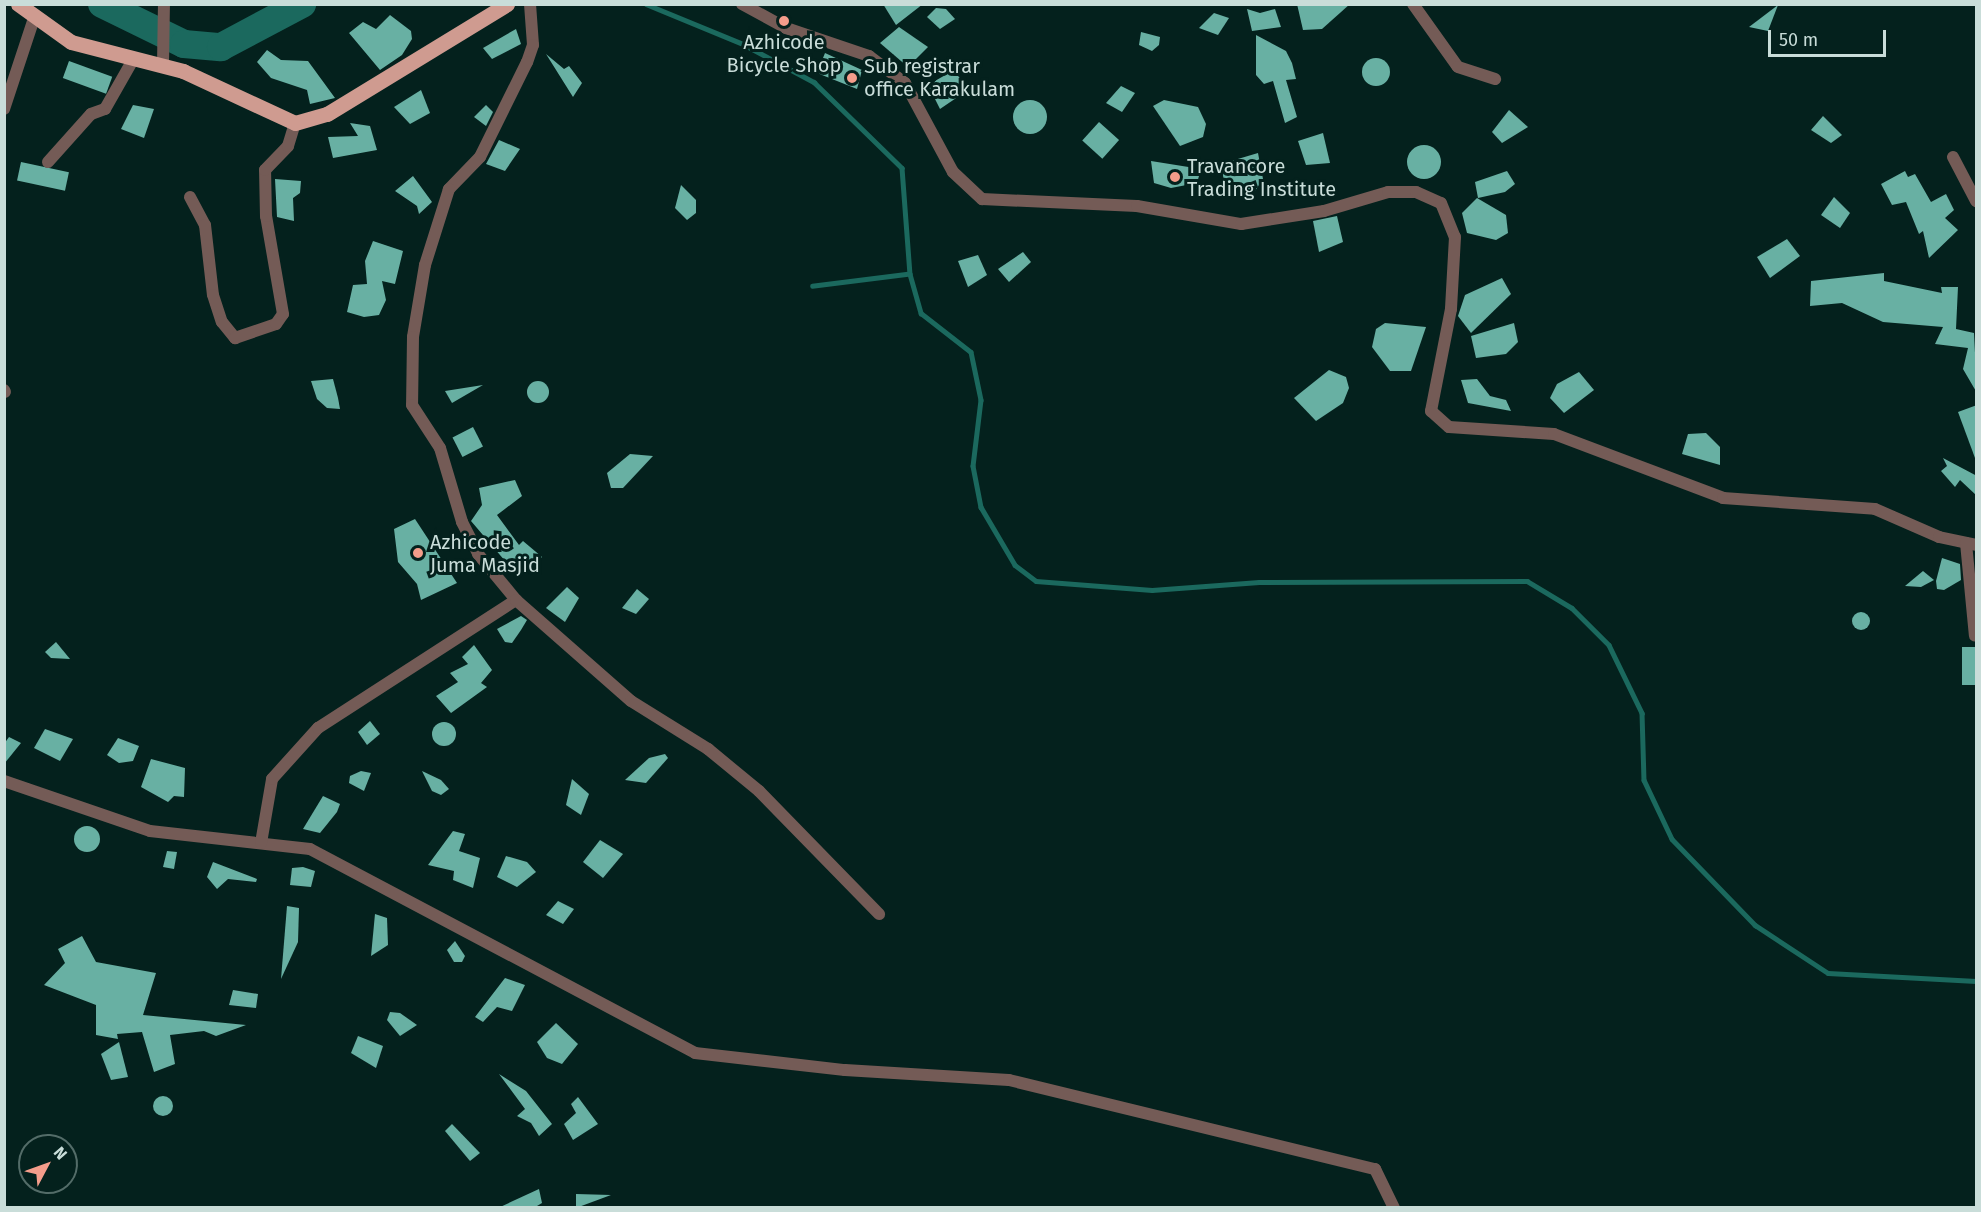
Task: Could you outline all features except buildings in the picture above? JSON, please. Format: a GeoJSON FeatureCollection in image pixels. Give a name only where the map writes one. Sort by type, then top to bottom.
{"type":"FeatureCollection","features":[{"type":"Feature","properties":{"kind":"main road"},"geometry":{"type":"LineString","coordinates":[[18,4],[71,42],[163,65],[296,123],[327,114],[507,4]]}},
{"type":"Feature","properties":{"kind":"street"},"geometry":{"type":"LineString","coordinates":[[163,65],[164,4]]}},
{"type":"Feature","properties":{"kind":"street"},"geometry":{"type":"LineString","coordinates":[[530,4],[532,45],[527,62],[480,157],[449,189],[430,247],[416,295],[410,376],[412,405],[440,448],[462,522],[478,554],[516,600],[631,700],[708,749],[759,791],[879,914]]}},
{"type":"Feature","properties":{"kind":"street"},"geometry":{"type":"LineString","coordinates":[[742,4],[786,28],[869,56],[905,83],[953,172],[982,199],[1137,206],[1241,224],[1324,211],[1388,192],[1416,192],[1441,203],[1455,237],[1451,309],[1431,411],[1449,428],[1554,434],[1723,498],[1875,509],[1939,537],[1971,544],[1975,636]]}},
{"type":"Feature","properties":{"kind":"street"},"geometry":{"type":"LineString","coordinates":[[1413,4],[1458,67],[1495,79]]}},
{"type":"Feature","properties":{"kind":"street"},"geometry":{"type":"LineString","coordinates":[[4,109],[35,15]]}},
{"type":"Feature","properties":{"kind":"street"},"geometry":{"type":"LineString","coordinates":[[48,162],[91,114],[105,109],[134,57]]}},
{"type":"Feature","properties":{"kind":"street"},"geometry":{"type":"LineString","coordinates":[[190,197],[205,225],[213,295],[222,322],[235,338],[276,324],[284,314],[266,216],[265,170],[288,146],[296,123]]}},
{"type":"Feature","properties":{"kind":"street"},"geometry":{"type":"LineString","coordinates":[[1953,157],[1977,201]]}},
{"type":"Feature","properties":{"kind":"street"},"geometry":{"type":"LineString","coordinates":[[261,843],[272,779],[318,728],[516,600]]}},
{"type":"Feature","properties":{"kind":"street"},"geometry":{"type":"LineString","coordinates":[[4,781],[150,831],[310,849],[695,1053],[845,1071],[1009,1080],[1375,1168],[1394,1208]]}},
{"type":"Feature","properties":{"kind":"waterway"},"geometry":{"type":"LineString","coordinates":[[102,4],[184,44],[221,47],[302,4]]}},
{"type":"Feature","properties":{"kind":"waterway"},"geometry":{"type":"LineString","coordinates":[[646,4],[743,44],[814,82],[902,168],[910,274],[813,286]]}},
{"type":"Feature","properties":{"kind":"waterway"},"geometry":{"type":"LineString","coordinates":[[910,274],[921,313],[971,352],[981,400],[973,466],[981,507],[1015,565],[1036,581],[1152,590],[1259,582],[1527,581],[1572,608],[1609,645],[1642,713],[1644,780],[1672,839],[1755,925],[1828,973],[1976,981]]}},
{"type":"Feature","properties":{"kind":"place","name":"Azhicode Bicycle Shop"},"geometry":{"type":"Point","coordinates":[784,21]}},
{"type":"Feature","properties":{"kind":"place","name":"Sub registrar office Karakulam"},"geometry":{"type":"Point","coordinates":[852,78]}},
{"type":"Feature","properties":{"kind":"place","name":"Travancore Trading Institute"},"geometry":{"type":"Point","coordinates":[1175,177]}},
{"type":"Feature","properties":{"kind":"place","name":"Azhicode Juma Masjid"},"geometry":{"type":"Point","coordinates":[418,553]}}]}
